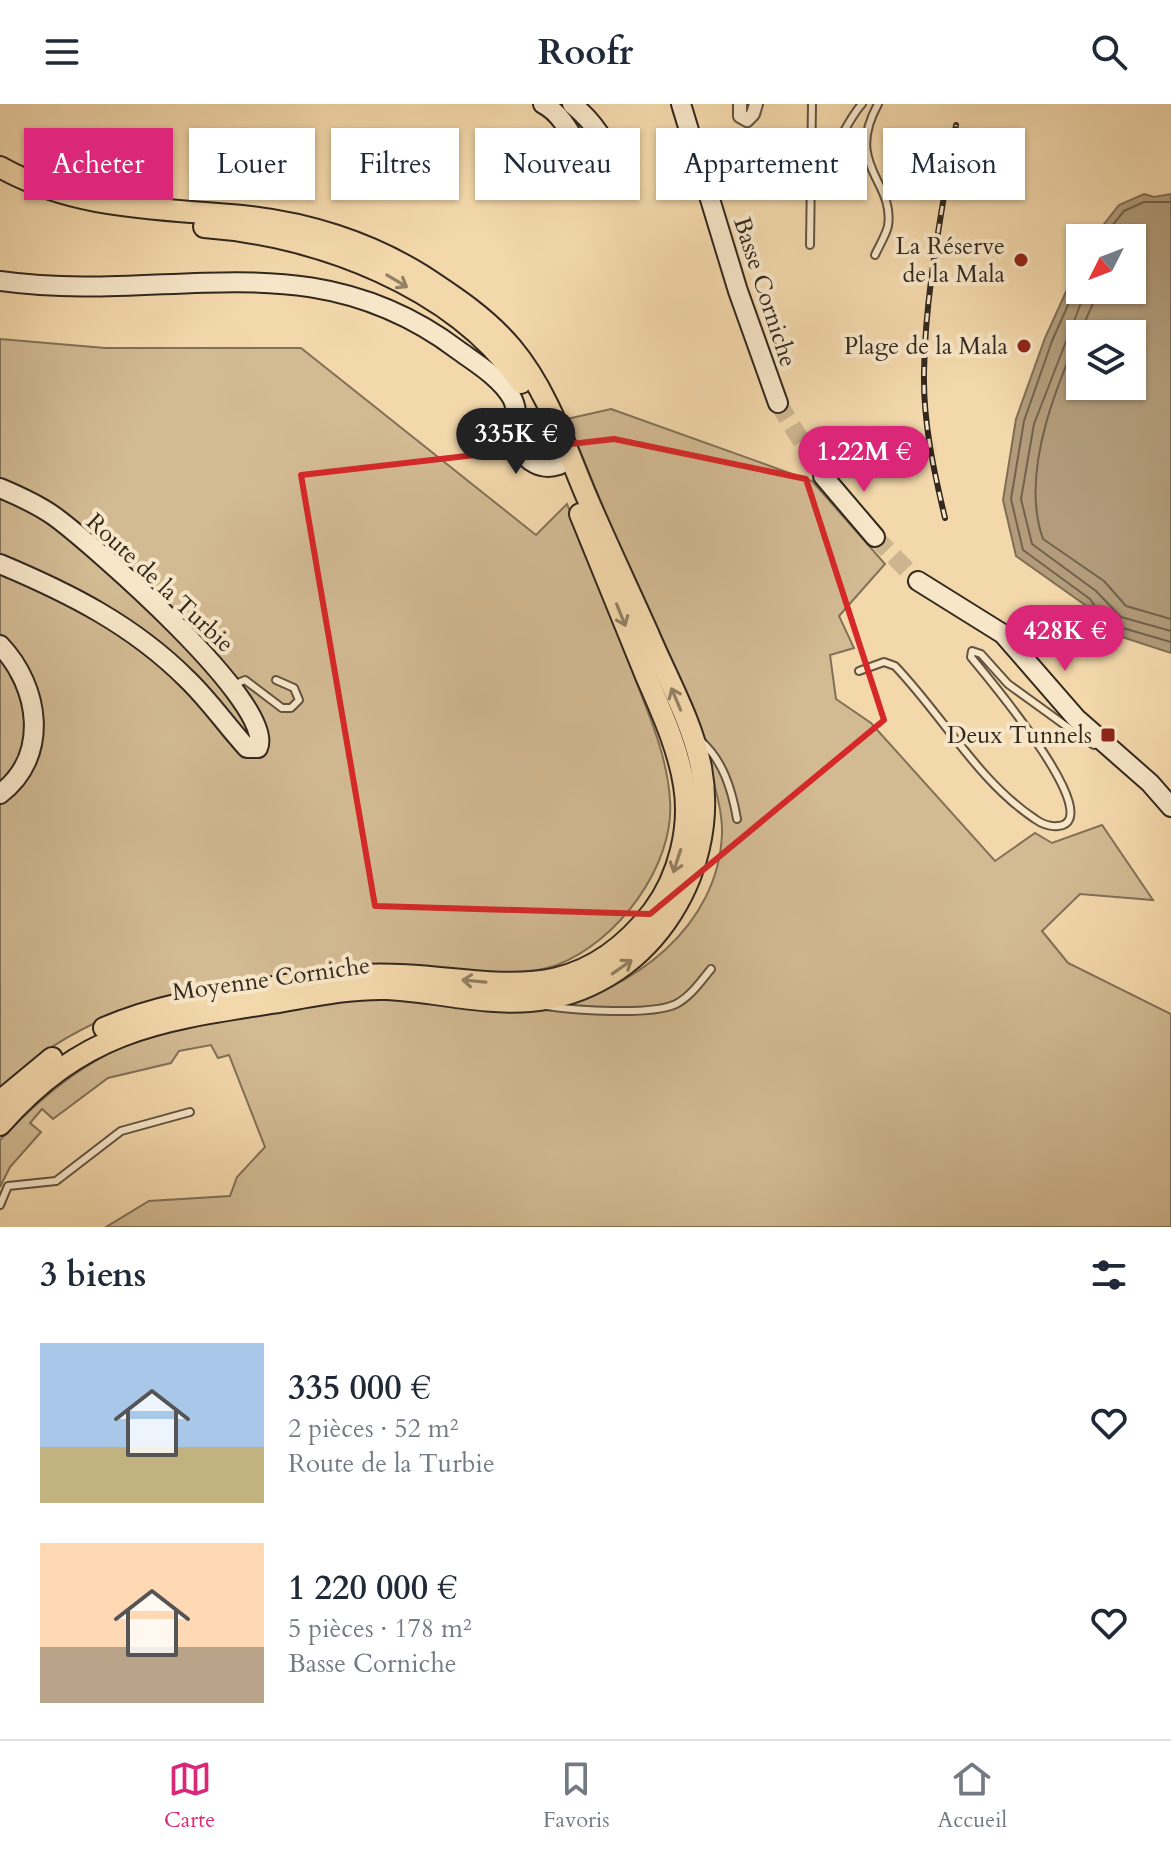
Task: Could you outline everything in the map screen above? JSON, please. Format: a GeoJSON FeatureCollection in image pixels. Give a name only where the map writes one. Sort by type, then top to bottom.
{"type":"FeatureCollection","features":[{"type":"Feature","properties":{"kind":"main road"},"geometry":{"type":"LineString","coordinates":[[0,167],[47,189],[85,201],[275,221],[335,236],[397,260],[456,298],[502,337],[537,383],[561,453]]}},
{"type":"Feature","properties":{"kind":"main road"},"geometry":{"type":"LineString","coordinates":[[0,179],[46,201],[80,211],[275,236],[364,263],[438,306],[494,350],[523,386],[561,453]]}},
{"type":"Feature","properties":{"kind":"main road","name":"Moyenne Corniche"},"geometry":{"type":"LineString","coordinates":[[0,1125],[40,1085],[69,1063],[96,1046],[158,1022],[362,990],[531,1001],[559,996],[603,979],[640,953],[656,936],[684,894],[693,872],[703,827],[700,765],[690,734],[561,453]]}},
{"type":"Feature","properties":{"kind":"main road","name":"Moyenne Corniche"},"geometry":{"type":"LineString","coordinates":[[0,1101],[17,1084],[91,1034],[167,1005],[359,975],[526,984],[571,976],[610,955],[658,904],[682,845],[686,823],[684,784],[664,720],[561,453]]}},
{"type":"Feature","properties":{"kind":"street"},"geometry":{"type":"LineString","coordinates":[[543,104],[567,122],[588,167],[602,177],[610,166],[603,142],[589,120],[572,104]]}},
{"type":"Feature","properties":{"kind":"street","name":"Basse Corniche"},"geometry":{"type":"LineString","coordinates":[[681,104],[738,291],[778,403]]}},
{"type":"Feature","properties":{"kind":"street"},"geometry":{"type":"LineString","coordinates":[[740,104],[740,116],[747,120],[756,104]]}},
{"type":"Feature","properties":{"kind":"street"},"geometry":{"type":"LineString","coordinates":[[0,281],[89,288],[255,280],[323,287],[355,295],[402,314],[472,360],[514,400],[518,446],[527,457],[542,467],[561,453]]}},
{"type":"Feature","properties":{"kind":"street"},"geometry":{"type":"LineString","coordinates":[[516,430],[531,442],[561,453]]}},
{"type":"Feature","properties":{"kind":"street"},"geometry":{"type":"LineString","coordinates":[[823,476],[875,537]]}},
{"type":"Feature","properties":{"kind":"street","name":"Route de la Turbie"},"geometry":{"type":"LineString","coordinates":[[0,488],[55,517],[193,639],[232,686],[260,732],[261,742],[256,750],[244,744],[195,687],[139,637],[94,608],[0,564]]}},
{"type":"Feature","properties":{"kind":"street"},"geometry":{"type":"LineString","coordinates":[[918,581],[1003,634],[1076,718],[1171,807]]}},
{"type":"Feature","properties":{"kind":"street"},"geometry":{"type":"LineString","coordinates":[[0,645],[18,668],[32,702],[34,719],[27,763],[20,776],[0,794]]}},
{"type":"Feature","properties":{"kind":"lane"},"geometry":{"type":"LineString","coordinates":[[811,128],[812,104]]}},
{"type":"Feature","properties":{"kind":"lane"},"geometry":{"type":"LineString","coordinates":[[844,128],[862,104]]}},
{"type":"Feature","properties":{"kind":"lane"},"geometry":{"type":"LineString","coordinates":[[875,255],[888,227],[888,209],[870,168],[866,148],[869,120],[878,104]]}},
{"type":"Feature","properties":{"kind":"lane"},"geometry":{"type":"LineString","coordinates":[[810,200],[810,245]]}},
{"type":"Feature","properties":{"kind":"lane"},"geometry":{"type":"LineString","coordinates":[[966,644],[972,651],[981,654],[1008,684],[1084,739],[1094,745],[1101,739]]}},
{"type":"Feature","properties":{"kind":"lane"},"geometry":{"type":"LineString","coordinates":[[859,671],[884,662],[895,666],[969,753],[1026,813],[1046,825],[1065,825],[1072,808],[1058,776],[971,657],[972,651]]}},
{"type":"Feature","properties":{"kind":"lane"},"geometry":{"type":"LineString","coordinates":[[232,686],[245,680],[282,708],[291,708],[299,700],[294,688],[276,680]]}},
{"type":"Feature","properties":{"kind":"lane"},"geometry":{"type":"LineString","coordinates":[[690,734],[706,745],[723,771],[732,791],[737,819]]}},
{"type":"Feature","properties":{"kind":"lane"},"geometry":{"type":"LineString","coordinates":[[531,1001],[563,1008],[644,1011],[676,1004],[696,988],[711,969]]}},
{"type":"Feature","properties":{"kind":"lane"},"geometry":{"type":"LineString","coordinates":[[0,1205],[8,1186],[56,1181],[121,1131],[190,1112]]}},
{"type":"Feature","properties":{"kind":"highlighted area"},"geometry":{"type":"Polygon","coordinates":[[[614,439],[806,479],[884,720],[650,914],[375,906],[301,475],[614,439]]]}},
{"type":"Feature","properties":{"kind":"shaded area"},"geometry":{"type":"Polygon","coordinates":[[[0,339],[105,348],[301,348],[536,535],[567,504],[650,716],[668,783],[669,825],[663,850],[638,899],[620,920],[601,939],[579,954],[540,970],[501,972],[401,965],[348,967],[225,985],[155,1001],[90,1025],[29,1063],[0,1088],[0,339]]]}},
{"type":"Feature","properties":{"kind":"shaded area"},"geometry":{"type":"Polygon","coordinates":[[[611,409],[812,481],[885,564],[839,616],[854,648],[830,655],[836,699],[871,723],[995,861],[1035,833],[1052,843],[1102,825],[1153,900],[1080,894],[1042,931],[1068,963],[1171,1014],[1171,1227],[106,1227],[149,1201],[230,1196],[237,1177],[265,1147],[229,1055],[218,1058],[211,1045],[179,1051],[171,1063],[108,1078],[53,1119],[42,1109],[30,1123],[41,1132],[10,1167],[0,1187],[0,1140],[36,1105],[73,1076],[135,1041],[182,1025],[235,1013],[347,999],[403,998],[547,1008],[579,1000],[639,970],[665,950],[688,925],[705,898],[717,867],[721,815],[704,755],[567,419],[611,409]]]}},
{"type":"Feature","properties":{"kind":"water"},"geometry":{"type":"Polygon","coordinates":[[[1144,194],[1154,197],[1171,194],[1171,653],[1113,634],[1096,621],[1085,605],[1016,556],[1003,500],[1016,419],[1045,338],[1066,292],[1066,304],[1146,304],[1146,224],[1104,224],[1119,205],[1144,194]]]}},
{"type":"Feature","properties":{"kind":"tunnel"},"geometry":{"type":"LineString","coordinates":[[778,403],[823,476]]}},
{"type":"Feature","properties":{"kind":"tunnel"},"geometry":{"type":"LineString","coordinates":[[875,537],[918,581]]}},
{"type":"Feature","properties":{"kind":"railway"},"geometry":{"type":"LineString","coordinates":[[945,518],[927,428],[924,373],[931,280],[956,125]]}},
{"type":"Feature","properties":{"kind":"place","name":"La Réserve de la Mala"},"geometry":{"type":"Point","coordinates":[1021,260]}},
{"type":"Feature","properties":{"kind":"place","name":"Plage de la Mala"},"geometry":{"type":"Point","coordinates":[1024,346]}},
{"type":"Feature","properties":{"kind":"place","name":"Deux Tunnels"},"geometry":{"type":"Point","coordinates":[1108,735]}}]}
